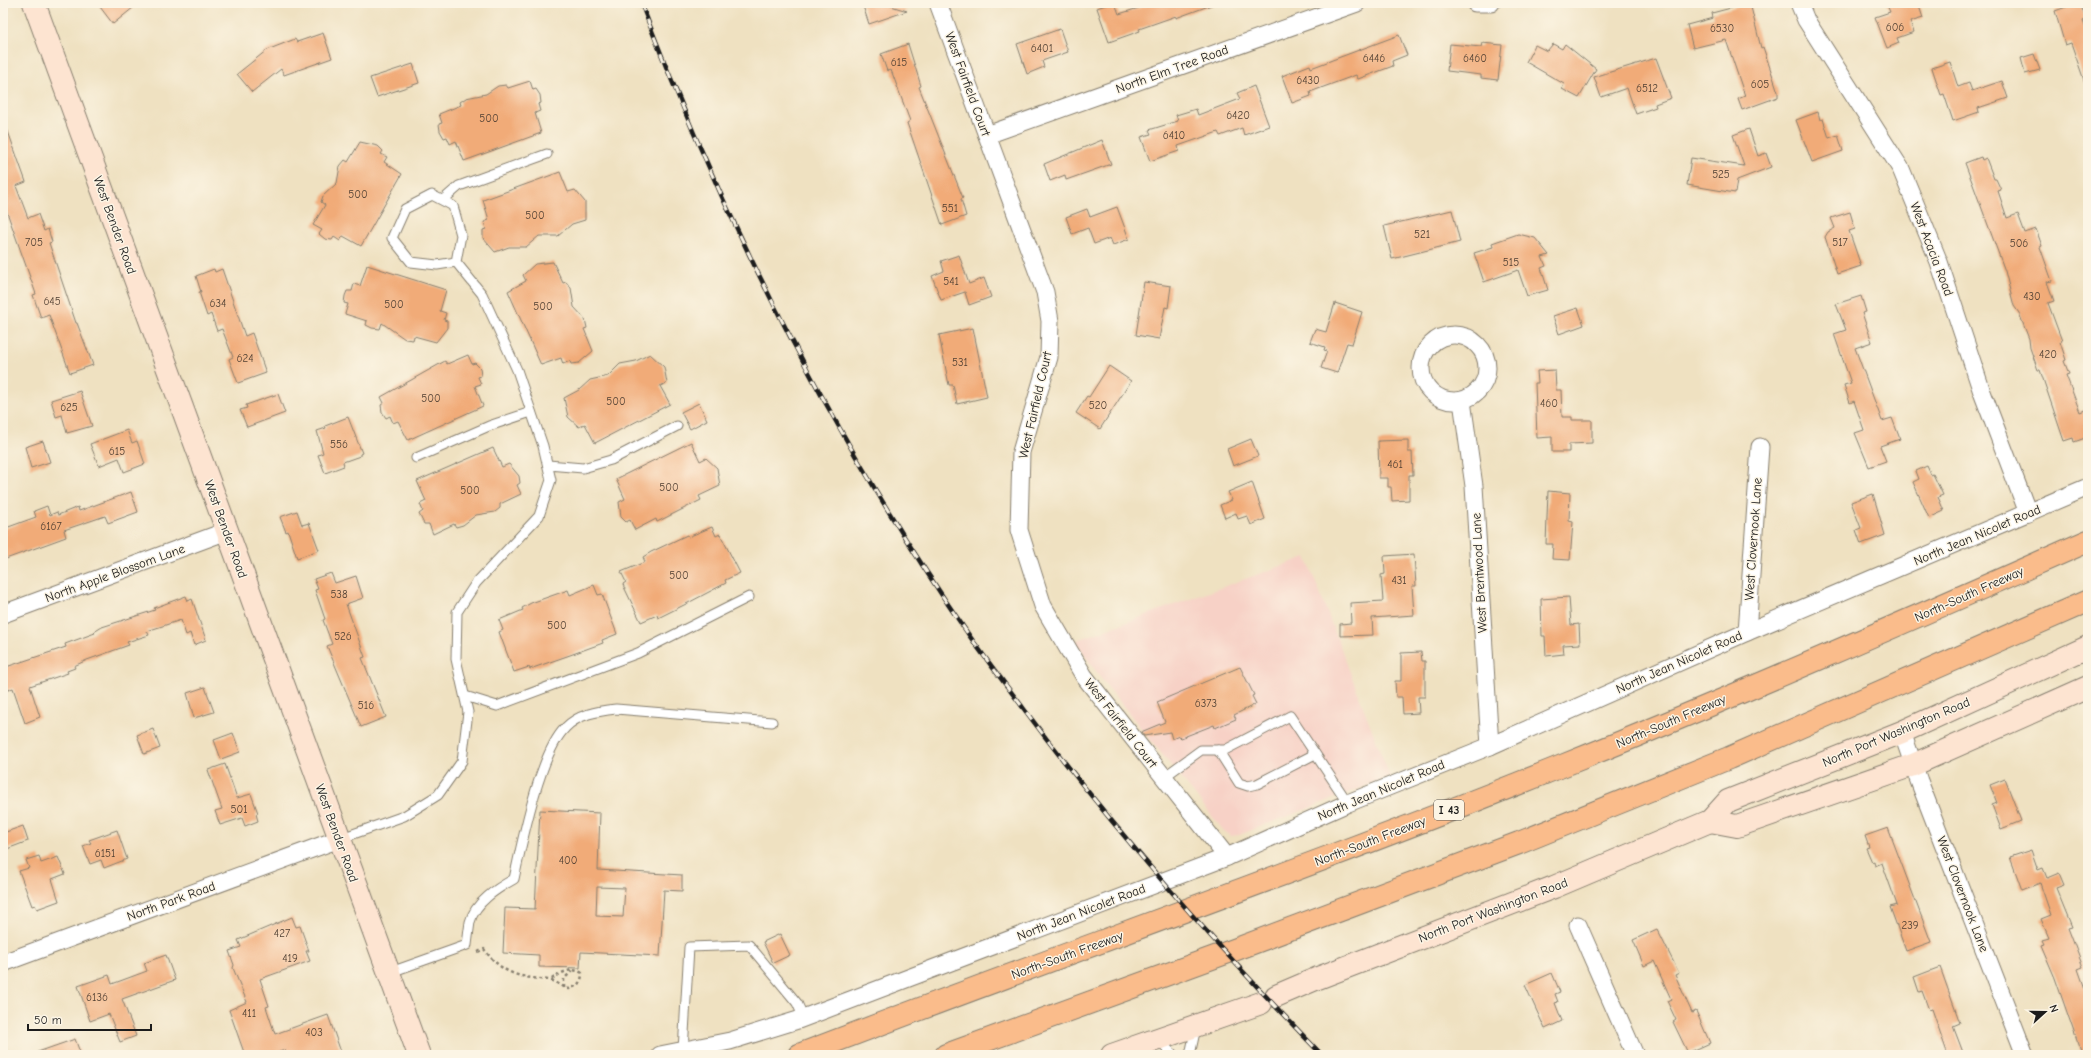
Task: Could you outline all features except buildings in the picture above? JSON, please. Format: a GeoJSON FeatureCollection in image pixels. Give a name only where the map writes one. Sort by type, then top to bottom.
{"type":"FeatureCollection","features":[{"type":"Feature","properties":{"kind":"highway","name":"North-South Freeway"},"geometry":{"type":"LineString","coordinates":[[799,1055],[934,1003],[1217,900],[1562,766],[1906,622],[2088,542]]}},
{"type":"Feature","properties":{"kind":"highway"},"geometry":{"type":"LineString","coordinates":[[946,1055],[1242,948],[1527,840],[1729,758],[2088,601]]}},
{"type":"Feature","properties":{"kind":"main road","name":"West Bender Road"},"geometry":{"type":"LineString","coordinates":[[34,3],[419,1055]]}},
{"type":"Feature","properties":{"kind":"main road","name":"North Port Washington Road"},"geometry":{"type":"LineString","coordinates":[[1112,1055],[1268,1000],[1318,978],[1554,888],[1710,821],[1728,801],[1902,732],[2088,647]]}},
{"type":"Feature","properties":{"kind":"main road"},"geometry":{"type":"LineString","coordinates":[[1710,821],[1737,826],[1913,764],[2088,687]]}},
{"type":"Feature","properties":{"kind":"street","name":"West Fairfield Court"},"geometry":{"type":"LineString","coordinates":[[938,3],[1045,292],[1050,321],[1049,356],[1021,452],[1019,530],[1043,606],[1084,676],[1227,857]]}},
{"type":"Feature","properties":{"kind":"street","name":"North Elm Tree Road"},"geometry":{"type":"LineString","coordinates":[[987,135],[1357,3]]}},
{"type":"Feature","properties":{"kind":"street"},"geometry":{"type":"LineString","coordinates":[[1475,3],[1491,3]]}},
{"type":"Feature","properties":{"kind":"street","name":"West Acacia Road"},"geometry":{"type":"LineString","coordinates":[[1798,3],[1806,20],[1901,169],[1939,262],[1982,392],[2028,513]]}},
{"type":"Feature","properties":{"kind":"street","name":"West Brentwood Lane"},"geometry":{"type":"LineString","coordinates":[[1462,401],[1474,486],[1490,746]]}},
{"type":"Feature","properties":{"kind":"street","name":"West Clovernook Lane"},"geometry":{"type":"LineString","coordinates":[[1747,632],[1760,447]]}},
{"type":"Feature","properties":{"kind":"street","name":"North Jean Nicolet Road"},"geometry":{"type":"LineString","coordinates":[[660,1055],[730,1041],[804,1018],[1227,857],[1348,803],[1490,746],[1747,632],[2088,487]]}},
{"type":"Feature","properties":{"kind":"street","name":"North Apple Blossom Lane"},"geometry":{"type":"LineString","coordinates":[[3,614],[227,531]]}},
{"type":"Feature","properties":{"kind":"street","name":"West Clovernook Lane"},"geometry":{"type":"LineString","coordinates":[[1902,732],[2025,1055]]}},
{"type":"Feature","properties":{"kind":"street","name":"North Park Road"},"geometry":{"type":"LineString","coordinates":[[3,963],[339,839]]}},
{"type":"Feature","properties":{"kind":"street"},"geometry":{"type":"LineString","coordinates":[[1578,925],[1634,1055]]}},
{"type":"Feature","properties":{"kind":"lane"},"geometry":{"type":"LineString","coordinates":[[443,200],[459,186],[547,154]]}},
{"type":"Feature","properties":{"kind":"lane"},"geometry":{"type":"LineString","coordinates":[[339,839],[404,816],[438,796],[462,760],[468,712],[456,659],[457,612],[476,583],[540,516],[551,480],[548,466],[517,370],[482,294],[456,262],[461,235],[453,206],[432,195],[405,209],[392,238],[411,262],[437,265],[456,262]]}},
{"type":"Feature","properties":{"kind":"lane"},"geometry":{"type":"LineString","coordinates":[[416,458],[489,426],[531,412]]}},
{"type":"Feature","properties":{"kind":"lane"},"geometry":{"type":"LineString","coordinates":[[548,466],[582,468],[611,460],[677,426]]}},
{"type":"Feature","properties":{"kind":"lane"},"geometry":{"type":"LineString","coordinates":[[464,696],[497,706],[638,653],[749,597]]}},
{"type":"Feature","properties":{"kind":"lane"},"geometry":{"type":"LineString","coordinates":[[388,973],[468,944],[470,921],[481,903],[496,889],[514,879],[525,830],[552,745],[565,727],[581,717],[598,711],[616,709],[772,722]]}},
{"type":"Feature","properties":{"kind":"lane"},"geometry":{"type":"LineString","coordinates":[[1164,777],[1201,750],[1225,750],[1290,716],[1348,803]]}},
{"type":"Feature","properties":{"kind":"lane"},"geometry":{"type":"LineString","coordinates":[[1218,750],[1239,783],[1248,786],[1257,784],[1315,754]]}},
{"type":"Feature","properties":{"kind":"lane"},"geometry":{"type":"LineString","coordinates":[[683,1051],[689,947],[749,945],[797,1003],[804,1018]]}},
{"type":"Feature","properties":{"kind":"lane"},"geometry":{"type":"LineString","coordinates":[[1190,1055],[1197,1026]]}},
{"type":"Feature","properties":{"kind":"lane"},"geometry":{"type":"LineString","coordinates":[[1156,1040],[1174,1055]]}},
{"type":"Feature","properties":{"kind":"path"},"geometry":{"type":"LineString","coordinates":[[470,954],[484,949],[490,958],[508,972],[529,979],[550,980],[564,988],[574,987],[582,979],[582,973],[564,969],[550,980]]}},
{"type":"Feature","properties":{"kind":"path"},"geometry":{"type":"LineString","coordinates":[[564,988],[564,979],[572,971]]}},
{"type":"Feature","properties":{"kind":"shaded area"},"geometry":{"type":"Polygon","coordinates":[[[1306,557],[1390,777],[1239,835],[1231,836],[1224,831],[1103,681],[1075,641],[1306,557]]]}},
{"type":"Feature","properties":{"kind":"railway"},"geometry":{"type":"LineString","coordinates":[[641,3],[709,168],[747,250],[829,409],[921,564],[984,656],[1094,799],[1205,930],[1322,1055]]}}]}
